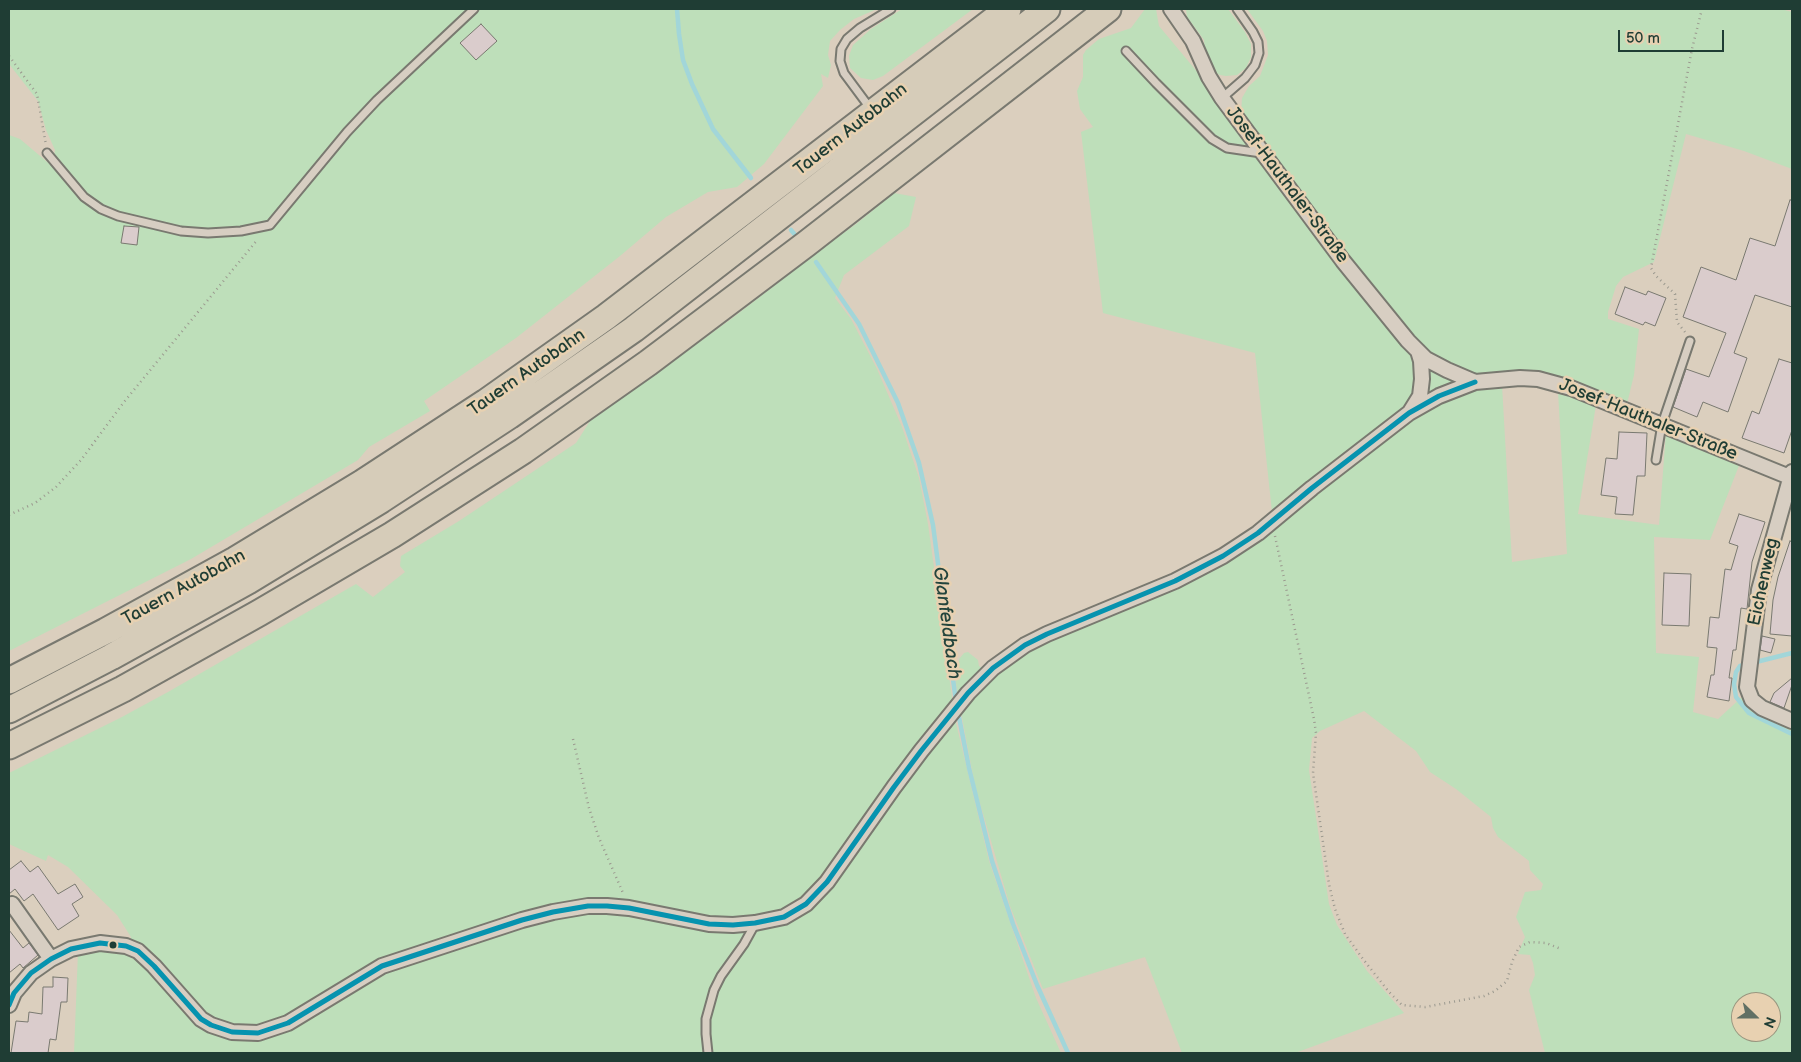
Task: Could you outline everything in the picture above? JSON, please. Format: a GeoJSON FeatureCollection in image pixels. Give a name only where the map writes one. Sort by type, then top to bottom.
{"type":"FeatureCollection","features":[{"type":"Feature","properties":{"kind":"highway","name":"Tauern Autobahn"},"geometry":{"type":"LineString","coordinates":[[9,681],[106,631],[235,560],[362,483],[486,402],[606,317],[1008,9]]}},
{"type":"Feature","properties":{"kind":"highway"},"geometry":{"type":"LineString","coordinates":[[9,710],[111,657],[248,581],[381,500],[509,416],[634,329],[1047,9]]}},
{"type":"Feature","properties":{"kind":"highway"},"geometry":{"type":"LineString","coordinates":[[9,746],[123,689],[260,613],[392,535],[523,451],[648,363],[806,244],[1108,9]]}},
{"type":"Feature","properties":{"kind":"street","name":"Josef-Hauthaler-Straße"},"geometry":{"type":"LineString","coordinates":[[1171,9],[1193,41],[1209,77],[1222,98],[1344,261],[1408,341],[1426,359],[1475,382],[1520,378],[1553,382],[1791,476]]}},
{"type":"Feature","properties":{"kind":"street"},"geometry":{"type":"LineString","coordinates":[[1409,414],[1420,396],[1422,379],[1421,361],[1418,351]]}},
{"type":"Feature","properties":{"kind":"street"},"geometry":{"type":"LineString","coordinates":[[9,1005],[14,993],[31,973],[51,958],[72,949],[100,943],[126,946],[138,951],[154,966],[201,1019],[210,1025],[232,1032],[258,1033],[288,1023],[382,966],[522,920],[553,912],[588,906],[629,908],[709,924],[734,925],[784,917],[806,904],[816,894],[840,864],[894,787],[949,716],[993,668],[1026,645],[1072,622],[1167,584],[1240,546],[1409,414],[1439,396],[1475,382]]}},
{"type":"Feature","properties":{"kind":"street","name":"Eichenweg"},"geometry":{"type":"LineString","coordinates":[[1791,476],[1759,590],[1747,688],[1752,700],[1762,708],[1792,721]]}},
{"type":"Feature","properties":{"kind":"street"},"geometry":{"type":"LineString","coordinates":[[12,904],[51,958]]}},
{"type":"Feature","properties":{"kind":"lane"},"geometry":{"type":"LineString","coordinates":[[48,153],[84,197],[101,209],[118,216],[190,232],[241,231],[270,225],[353,126],[474,9]]}},
{"type":"Feature","properties":{"kind":"lane"},"geometry":{"type":"LineString","coordinates":[[874,112],[844,73],[840,61],[841,49],[847,39],[860,28],[891,9]]}},
{"type":"Feature","properties":{"kind":"lane"},"geometry":{"type":"LineString","coordinates":[[1222,98],[1245,78],[1255,65],[1259,53],[1256,37],[1237,9]]}},
{"type":"Feature","properties":{"kind":"lane"},"geometry":{"type":"LineString","coordinates":[[1126,51],[1212,139],[1227,148],[1264,154]]}},
{"type":"Feature","properties":{"kind":"lane"},"geometry":{"type":"LineString","coordinates":[[1656,460],[1662,424],[1690,341]]}},
{"type":"Feature","properties":{"kind":"lane"},"geometry":{"type":"LineString","coordinates":[[708,1053],[706,1019],[714,990],[744,944],[755,923]]}},
{"type":"Feature","properties":{"kind":"path"},"geometry":{"type":"LineString","coordinates":[[1690,341],[1677,322],[1675,294],[1656,276],[1651,268],[1692,49],[1702,9]]}},
{"type":"Feature","properties":{"kind":"path"},"geometry":{"type":"LineString","coordinates":[[9,56],[37,94],[48,153]]}},
{"type":"Feature","properties":{"kind":"path"},"geometry":{"type":"LineString","coordinates":[[9,515],[35,503],[56,487],[81,460],[124,402],[270,225]]}},
{"type":"Feature","properties":{"kind":"path"},"geometry":{"type":"LineString","coordinates":[[1272,521],[1314,718],[1316,733],[1313,773],[1329,884],[1335,908],[1345,934],[1388,992],[1402,1005],[1425,1007],[1484,996],[1495,991],[1507,981],[1512,962],[1519,947],[1530,942],[1546,943],[1561,949]]}},
{"type":"Feature","properties":{"kind":"path"},"geometry":{"type":"LineString","coordinates":[[573,738],[581,781],[599,838],[629,908]]}},
{"type":"Feature","properties":{"kind":"green space"},"geometry":{"type":"Polygon","coordinates":[[[9,9],[877,9],[854,19],[830,41],[828,55],[831,65],[828,78],[821,74],[823,86],[764,164],[737,187],[708,192],[666,217],[516,338],[424,401],[430,411],[369,447],[358,460],[191,559],[9,651],[9,135],[20,139],[52,166],[55,150],[46,130],[38,101],[9,64],[9,9]]]}},
{"type":"Feature","properties":{"kind":"green space"},"geometry":{"type":"Polygon","coordinates":[[[902,9],[973,9],[883,76],[873,80],[861,78],[850,68],[849,56],[853,45],[871,29],[902,9]]]}},
{"type":"Feature","properties":{"kind":"green space"},"geometry":{"type":"Polygon","coordinates":[[[1145,9],[1156,9],[1159,26],[1199,74],[1212,96],[1240,130],[1242,98],[1249,86],[1260,76],[1268,55],[1267,41],[1263,31],[1247,9],[1781,9],[1792,12],[1792,169],[1744,151],[1686,134],[1654,262],[1623,277],[1616,286],[1608,312],[1608,319],[1639,329],[1634,375],[1624,416],[1596,405],[1578,514],[1659,525],[1666,432],[1740,463],[1710,540],[1654,537],[1656,653],[1699,657],[1693,712],[1718,719],[1743,696],[1765,583],[1767,584],[1749,698],[1792,727],[1792,1053],[1545,1053],[1529,990],[1535,975],[1533,963],[1530,955],[1518,954],[1525,937],[1516,917],[1525,892],[1541,890],[1543,884],[1530,870],[1529,861],[1498,837],[1493,828],[1491,817],[1456,789],[1430,772],[1416,751],[1364,711],[1320,731],[1312,738],[1309,770],[1329,904],[1337,925],[1367,971],[1404,1013],[1295,1053],[1182,1053],[1145,957],[1043,989],[1010,906],[975,786],[957,691],[955,675],[959,672],[959,659],[964,653],[968,652],[978,660],[979,666],[982,668],[1014,645],[1211,557],[1272,512],[1255,353],[1103,313],[1081,132],[1093,127],[1080,109],[1077,91],[1083,77],[1083,55],[1099,39],[1131,28],[1145,9]],[[1502,385],[1512,562],[1567,554],[1558,391],[1543,386],[1502,385]]]}},
{"type":"Feature","properties":{"kind":"green space"},"geometry":{"type":"Polygon","coordinates":[[[1186,9],[1228,9],[1245,32],[1251,44],[1251,57],[1246,68],[1237,75],[1226,76],[1214,72],[1205,52],[1204,40],[1187,17],[1186,9]]]}},
{"type":"Feature","properties":{"kind":"green space"},"geometry":{"type":"Polygon","coordinates":[[[894,193],[916,197],[909,226],[844,275],[835,298],[851,319],[877,369],[902,427],[919,478],[928,524],[955,719],[989,861],[1036,998],[1061,1053],[74,1053],[78,952],[97,948],[128,953],[131,937],[117,915],[68,867],[48,855],[46,861],[9,844],[9,773],[168,692],[356,584],[373,597],[405,572],[400,566],[401,556],[459,521],[576,443],[590,421],[731,319],[793,269],[856,224],[894,193]]]}},
{"type":"Feature","properties":{"kind":"building"},"geometry":{"type":"Polygon","coordinates":[[[481,24],[497,41],[476,60],[460,43],[481,24]]]}},
{"type":"Feature","properties":{"kind":"building"},"geometry":{"type":"Polygon","coordinates":[[[1790,200],[1792,200],[1792,307],[1755,295],[1734,353],[1747,358],[1728,412],[1703,402],[1697,417],[1673,407],[1686,369],[1709,377],[1726,333],[1683,317],[1701,267],[1736,280],[1750,238],[1775,246],[1790,200]]]}},
{"type":"Feature","properties":{"kind":"building"},"geometry":{"type":"Polygon","coordinates":[[[124,226],[139,227],[137,245],[121,243],[124,226]]]}},
{"type":"Feature","properties":{"kind":"building"},"geometry":{"type":"Polygon","coordinates":[[[1625,287],[1646,295],[1648,291],[1666,298],[1655,326],[1645,322],[1643,325],[1615,314],[1625,287]]]}},
{"type":"Feature","properties":{"kind":"building"},"geometry":{"type":"Polygon","coordinates":[[[1779,359],[1792,363],[1792,430],[1784,453],[1742,438],[1752,411],[1759,414],[1779,359]]]}},
{"type":"Feature","properties":{"kind":"building"},"geometry":{"type":"Polygon","coordinates":[[[1619,432],[1647,433],[1645,476],[1637,476],[1633,515],[1615,514],[1617,497],[1601,495],[1606,458],[1617,459],[1619,432]]]}},
{"type":"Feature","properties":{"kind":"building"},"geometry":{"type":"Polygon","coordinates":[[[1739,514],[1765,522],[1752,562],[1747,609],[1741,608],[1736,650],[1733,650],[1729,678],[1732,678],[1729,701],[1707,697],[1711,675],[1714,675],[1717,648],[1707,647],[1710,617],[1719,618],[1725,569],[1731,570],[1738,546],[1729,543],[1739,514]]]}},
{"type":"Feature","properties":{"kind":"building"},"geometry":{"type":"Polygon","coordinates":[[[1790,541],[1792,542],[1792,636],[1770,634],[1773,600],[1778,577],[1790,541]]]}},
{"type":"Feature","properties":{"kind":"building"},"geometry":{"type":"Polygon","coordinates":[[[1664,573],[1691,574],[1689,626],[1662,625],[1664,573]]]}},
{"type":"Feature","properties":{"kind":"building"},"geometry":{"type":"Polygon","coordinates":[[[1762,636],[1775,639],[1771,653],[1760,650],[1762,636]]]}},
{"type":"Feature","properties":{"kind":"building"},"geometry":{"type":"Polygon","coordinates":[[[1792,678],[1792,685],[1784,708],[1770,702],[1774,693],[1792,678]]]}},
{"type":"Feature","properties":{"kind":"building"},"geometry":{"type":"Polygon","coordinates":[[[21,861],[30,872],[38,866],[58,894],[75,884],[83,897],[72,904],[79,916],[58,930],[33,894],[24,901],[15,889],[9,894],[9,870],[21,861]]]}},
{"type":"Feature","properties":{"kind":"building"},"geometry":{"type":"Polygon","coordinates":[[[9,930],[23,948],[29,943],[38,955],[23,968],[20,964],[9,973],[9,930]]]}},
{"type":"Feature","properties":{"kind":"building"},"geometry":{"type":"Polygon","coordinates":[[[53,977],[68,978],[67,1002],[61,1002],[56,1040],[50,1039],[48,1053],[11,1053],[16,1021],[28,1022],[29,1012],[42,1014],[43,987],[53,987],[53,977]]]}},
{"type":"Feature","properties":{"kind":"waterway","name":"Glanfeldbach"},"geometry":{"type":"LineString","coordinates":[[677,9],[683,60],[692,84],[713,129],[751,178]]}},
{"type":"Feature","properties":{"kind":"waterway","name":"Glanfeldbach"},"geometry":{"type":"LineString","coordinates":[[791,230],[796,236]]}},
{"type":"Feature","properties":{"kind":"waterway","name":"Glanfeldbach"},"geometry":{"type":"LineString","coordinates":[[816,262],[859,324],[898,403],[919,463],[933,525],[956,702]]}},
{"type":"Feature","properties":{"kind":"waterway"},"geometry":{"type":"LineString","coordinates":[[1792,653],[1740,666],[1736,672],[1734,684],[1736,697],[1749,713],[1792,734]]}},
{"type":"Feature","properties":{"kind":"waterway","name":"Glanfeldbach"},"geometry":{"type":"LineString","coordinates":[[958,712],[969,768],[992,861],[1013,924],[1037,985],[1068,1053]]}},
{"type":"Feature","properties":{"kind":"transit line"},"geometry":{"type":"LineString","coordinates":[[9,1005],[14,993],[31,973],[51,959],[71,949],[100,943],[126,946],[138,951],[154,966],[201,1019],[211,1025],[232,1032],[258,1033],[288,1023],[382,966],[522,920],[553,912],[588,906],[607,906],[629,908],[709,924],[733,925],[784,917],[806,904],[827,882],[921,751],[968,693],[993,668],[1025,645],[1047,634],[1175,581],[1223,556],[1258,533],[1312,488],[1409,413],[1439,396],[1475,382]]}}]}
